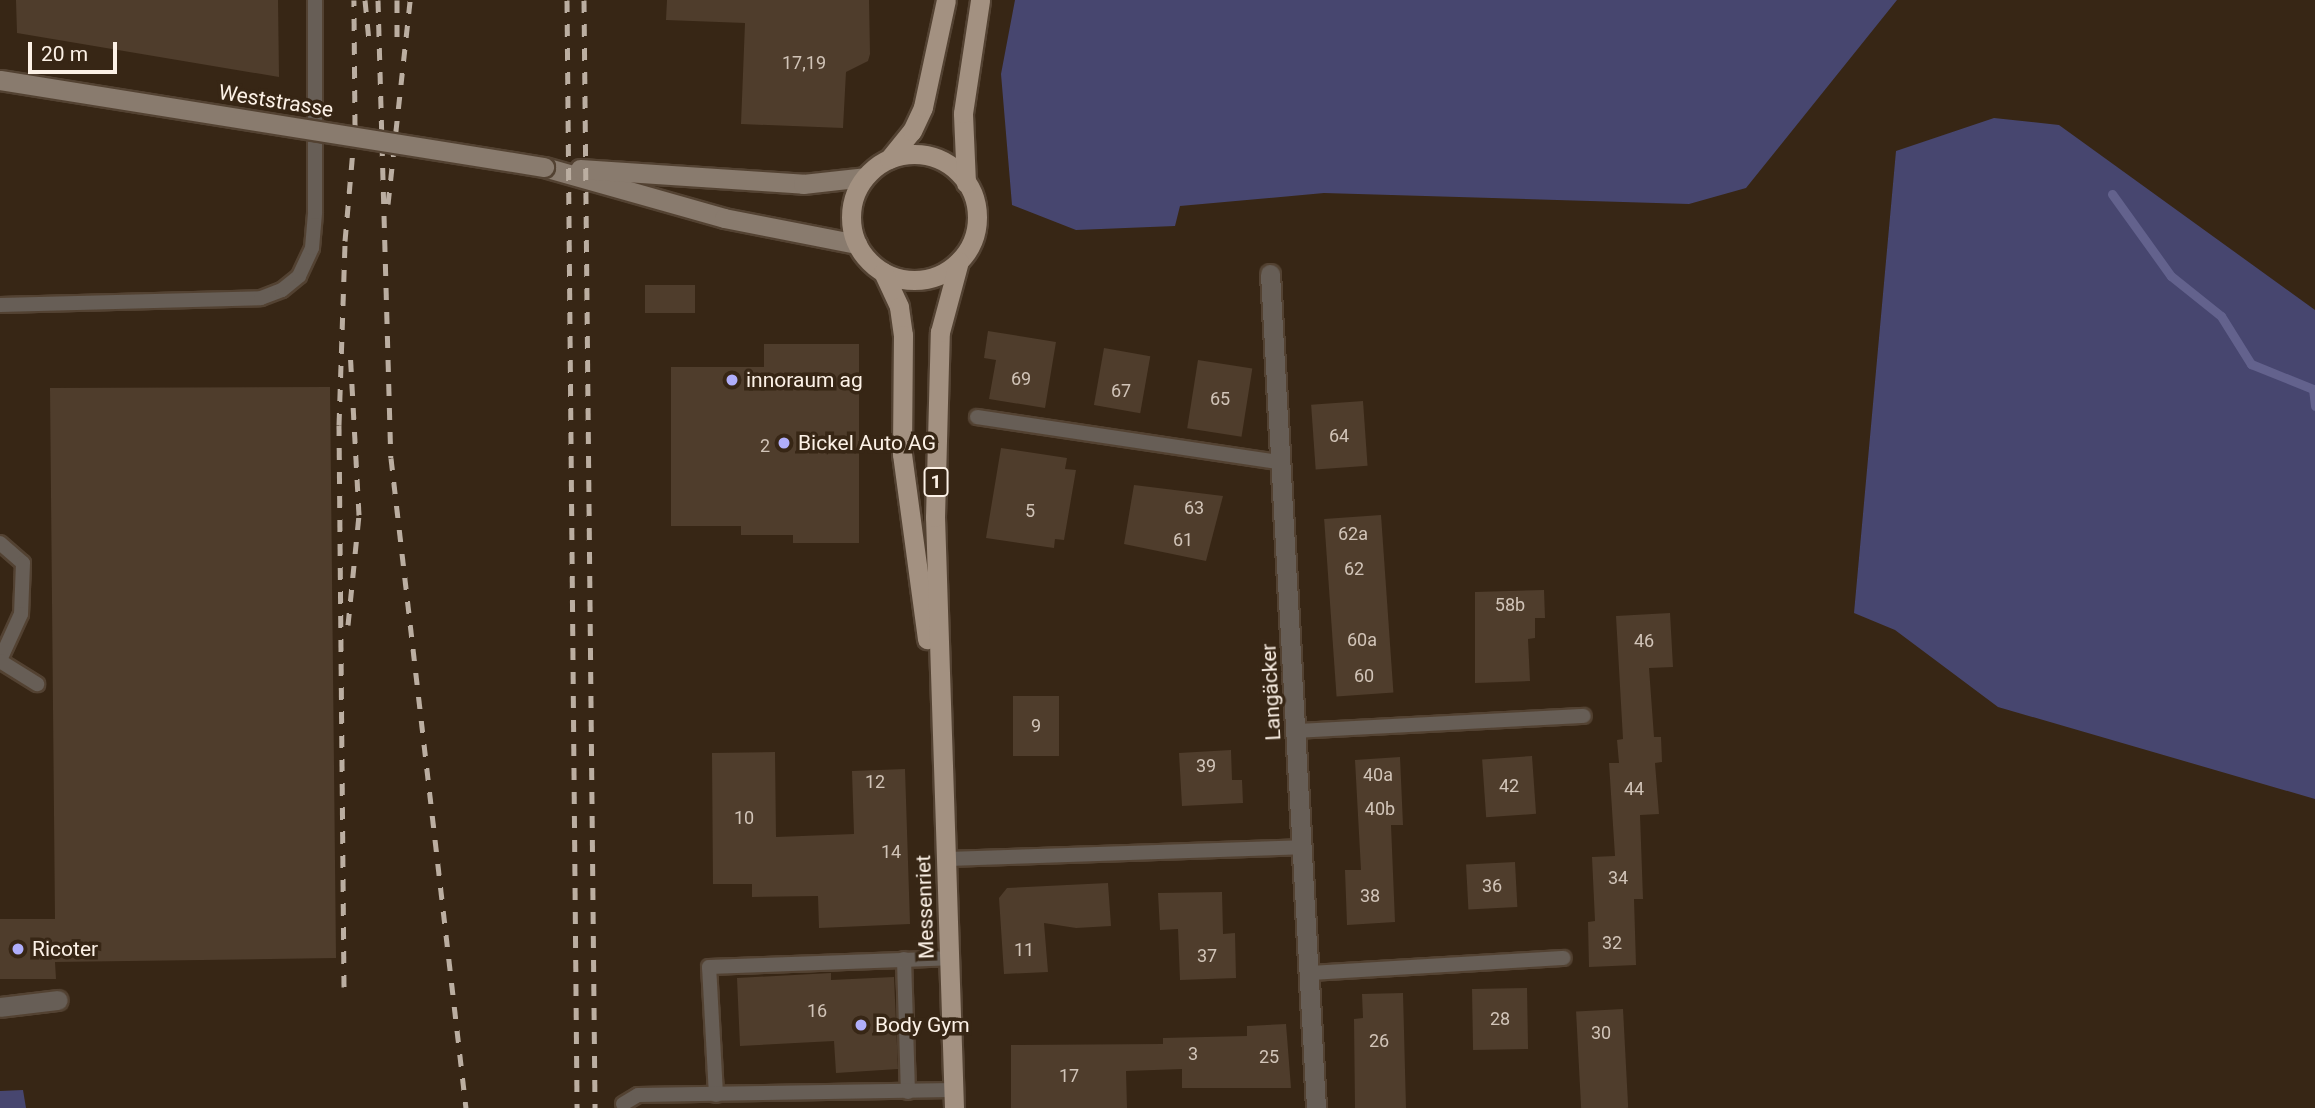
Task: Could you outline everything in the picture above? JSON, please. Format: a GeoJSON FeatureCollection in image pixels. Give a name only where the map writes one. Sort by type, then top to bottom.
{"type":"FeatureCollection","features":[{"type":"Feature","properties":{"kind":"main road"},"geometry":{"type":"LineString","coordinates":[[857,244],[851,209],[865,177],[889,159],[912,131],[923,107],[946,0]]}},
{"type":"Feature","properties":{"kind":"main road","name":"Messenriet"},"geometry":{"type":"LineString","coordinates":[[953,1099],[947,859],[938,705],[936,534],[940,332],[959,261],[969,247],[977,215],[966,183],[963,113],[980,0]]}},
{"type":"Feature","properties":{"kind":"main road","name":"Weststrasse"},"geometry":{"type":"LineString","coordinates":[[0,79],[544,167],[803,184],[865,177]]}},
{"type":"Feature","properties":{"kind":"main road"},"geometry":{"type":"LineString","coordinates":[[889,159],[923,155],[940,160],[966,183]]}},
{"type":"Feature","properties":{"kind":"main road","name":"Weststrasse"},"geometry":{"type":"LineString","coordinates":[[544,167],[724,218],[857,244]]}},
{"type":"Feature","properties":{"kind":"main road","name":"Messenriet"},"geometry":{"type":"LineString","coordinates":[[857,244],[883,272],[899,307],[903,335],[902,454],[938,705]]}},
{"type":"Feature","properties":{"kind":"main road"},"geometry":{"type":"LineString","coordinates":[[883,272],[921,280],[942,274],[959,261]]}},
{"type":"Feature","properties":{"kind":"main road"},"geometry":{"type":"LineString","coordinates":[[912,537],[928,543],[936,534]]}},
{"type":"Feature","properties":{"kind":"street","name":"Langäcker"},"geometry":{"type":"LineString","coordinates":[[1270,274],[1283,463],[1315,1108]]}},
{"type":"Feature","properties":{"kind":"street"},"geometry":{"type":"LineString","coordinates":[[0,1007],[58,1000]]}},
{"type":"Feature","properties":{"kind":"lane"},"geometry":{"type":"LineString","coordinates":[[0,305],[261,298],[282,290],[299,276],[312,247],[315,212],[315,0]]}},
{"type":"Feature","properties":{"kind":"lane"},"geometry":{"type":"LineString","coordinates":[[977,417],[1283,463]]}},
{"type":"Feature","properties":{"kind":"lane"},"geometry":{"type":"LineString","coordinates":[[0,543],[23,563],[20,614],[0,660],[37,684]]}},
{"type":"Feature","properties":{"kind":"lane"},"geometry":{"type":"LineString","coordinates":[[1296,731],[1584,716]]}},
{"type":"Feature","properties":{"kind":"lane"},"geometry":{"type":"LineString","coordinates":[[947,859],[1302,847]]}},
{"type":"Feature","properties":{"kind":"lane"},"geometry":{"type":"LineString","coordinates":[[716,1095],[709,967],[950,958]]}},
{"type":"Feature","properties":{"kind":"lane"},"geometry":{"type":"LineString","coordinates":[[1309,973],[1564,958]]}},
{"type":"Feature","properties":{"kind":"lane"},"geometry":{"type":"LineString","coordinates":[[904,960],[908,1092]]}},
{"type":"Feature","properties":{"kind":"lane"},"geometry":{"type":"LineString","coordinates":[[623,1104],[638,1095],[908,1092],[953,1099]]}},
{"type":"Feature","properties":{"kind":"shaded area"},"geometry":{"type":"Polygon","coordinates":[[[1015,0],[1897,0],[1746,188],[1689,204],[1324,193],[1180,206],[1175,226],[1076,230],[1012,205],[1001,74],[1015,0]]]}},
{"type":"Feature","properties":{"kind":"shaded area"},"geometry":{"type":"Polygon","coordinates":[[[1994,118],[2059,125],[2315,310],[2315,799],[1998,707],[1895,630],[1854,613],[1896,151],[1994,118]]]}},
{"type":"Feature","properties":{"kind":"shaded area"},"geometry":{"type":"Polygon","coordinates":[[[23,1090],[26,1108],[0,1108],[0,1091],[23,1090]]]}},
{"type":"Feature","properties":{"kind":"building"},"geometry":{"type":"Polygon","coordinates":[[[16,0],[278,0],[279,77],[17,33],[16,0]]]}},
{"type":"Feature","properties":{"kind":"building"},"geometry":{"type":"Polygon","coordinates":[[[667,0],[869,0],[870,54],[868,61],[846,72],[843,128],[741,124],[745,23],[666,20],[667,0]]]}},
{"type":"Feature","properties":{"kind":"building"},"geometry":{"type":"Polygon","coordinates":[[[645,285],[695,285],[695,313],[645,313],[645,285]]]}},
{"type":"Feature","properties":{"kind":"building"},"geometry":{"type":"Polygon","coordinates":[[[988,331],[1056,342],[1045,408],[989,399],[996,360],[984,358],[988,331]]]}},
{"type":"Feature","properties":{"kind":"building"},"geometry":{"type":"Polygon","coordinates":[[[764,344],[859,344],[859,543],[793,543],[793,535],[741,535],[741,526],[671,526],[671,367],[764,367],[764,344]]]}},
{"type":"Feature","properties":{"kind":"building"},"geometry":{"type":"Polygon","coordinates":[[[1104,348],[1150,356],[1140,413],[1094,405],[1104,348]]]}},
{"type":"Feature","properties":{"kind":"building"},"geometry":{"type":"Polygon","coordinates":[[[1198,360],[1252,369],[1242,437],[1187,428],[1198,360]]]}},
{"type":"Feature","properties":{"kind":"building"},"geometry":{"type":"Polygon","coordinates":[[[330,387],[336,958],[55,962],[56,979],[0,979],[0,919],[55,919],[50,388],[330,387]]]}},
{"type":"Feature","properties":{"kind":"building"},"geometry":{"type":"Polygon","coordinates":[[[1363,401],[1368,466],[1316,469],[1311,405],[1363,401]]]}},
{"type":"Feature","properties":{"kind":"building"},"geometry":{"type":"Polygon","coordinates":[[[1001,448],[1067,458],[1065,469],[1076,470],[1064,540],[1055,539],[1054,548],[986,538],[1001,448]]]}},
{"type":"Feature","properties":{"kind":"building"},"geometry":{"type":"Polygon","coordinates":[[[1134,485],[1223,496],[1206,561],[1124,544],[1134,485]]]}},
{"type":"Feature","properties":{"kind":"building"},"geometry":{"type":"Polygon","coordinates":[[[1381,515],[1393,693],[1337,697],[1324,519],[1381,515]]]}},
{"type":"Feature","properties":{"kind":"building"},"geometry":{"type":"Polygon","coordinates":[[[1544,590],[1545,618],[1535,618],[1535,638],[1528,639],[1530,681],[1475,683],[1475,592],[1544,590]]]}},
{"type":"Feature","properties":{"kind":"building"},"geometry":{"type":"Polygon","coordinates":[[[1670,613],[1673,667],[1649,668],[1654,737],[1661,737],[1662,762],[1655,763],[1659,814],[1640,815],[1643,899],[1634,899],[1636,965],[1589,967],[1588,922],[1595,921],[1592,857],[1615,856],[1609,763],[1619,763],[1617,740],[1623,739],[1616,616],[1670,613]]]}},
{"type":"Feature","properties":{"kind":"building"},"geometry":{"type":"Polygon","coordinates":[[[1013,696],[1059,696],[1059,756],[1013,756],[1013,696]]]}},
{"type":"Feature","properties":{"kind":"building"},"geometry":{"type":"Polygon","coordinates":[[[1231,750],[1232,780],[1242,780],[1243,803],[1182,806],[1179,753],[1231,750]]]}},
{"type":"Feature","properties":{"kind":"building"},"geometry":{"type":"Polygon","coordinates":[[[775,752],[776,837],[854,834],[852,771],[905,769],[910,924],[819,928],[818,896],[752,897],[752,884],[713,884],[712,753],[775,752]]]}},
{"type":"Feature","properties":{"kind":"building"},"geometry":{"type":"Polygon","coordinates":[[[1532,756],[1536,814],[1486,817],[1482,759],[1532,756]]]}},
{"type":"Feature","properties":{"kind":"building"},"geometry":{"type":"Polygon","coordinates":[[[1400,757],[1403,825],[1391,825],[1395,922],[1347,925],[1345,870],[1361,870],[1355,760],[1400,757]]]}},
{"type":"Feature","properties":{"kind":"building"},"geometry":{"type":"Polygon","coordinates":[[[1515,862],[1517,907],[1468,910],[1466,865],[1515,862]]]}},
{"type":"Feature","properties":{"kind":"building"},"geometry":{"type":"Polygon","coordinates":[[[1108,883],[1111,926],[1076,928],[1044,923],[1048,972],[1004,974],[999,898],[1007,888],[1108,883]]]}},
{"type":"Feature","properties":{"kind":"building"},"geometry":{"type":"Polygon","coordinates":[[[1222,892],[1223,934],[1235,933],[1236,978],[1180,980],[1178,929],[1160,930],[1158,893],[1222,892]]]}},
{"type":"Feature","properties":{"kind":"building"},"geometry":{"type":"Polygon","coordinates":[[[831,973],[831,980],[894,977],[898,1069],[836,1073],[834,1041],[740,1046],[737,978],[831,973]]]}},
{"type":"Feature","properties":{"kind":"building"},"geometry":{"type":"Polygon","coordinates":[[[1527,988],[1528,1049],[1473,1050],[1472,989],[1527,988]]]}},
{"type":"Feature","properties":{"kind":"building"},"geometry":{"type":"Polygon","coordinates":[[[1403,993],[1406,1108],[1355,1108],[1354,1019],[1363,1018],[1362,994],[1403,993]]]}},
{"type":"Feature","properties":{"kind":"building"},"geometry":{"type":"Polygon","coordinates":[[[1623,1009],[1628,1108],[1581,1108],[1576,1011],[1623,1009]]]}},
{"type":"Feature","properties":{"kind":"building"},"geometry":{"type":"Polygon","coordinates":[[[1286,1024],[1291,1088],[1182,1088],[1182,1069],[1126,1071],[1127,1108],[1011,1108],[1011,1045],[1163,1044],[1163,1038],[1247,1036],[1247,1026],[1286,1024]]]}},
{"type":"Feature","properties":{"kind":"waterway"},"geometry":{"type":"LineString","coordinates":[[2112,194],[2171,276],[2221,316],[2251,364],[2313,389],[2315,406]]}},
{"type":"Feature","properties":{"kind":"railway"},"geometry":{"type":"LineString","coordinates":[[344,987],[339,425],[345,241],[355,126],[354,0]]}},
{"type":"Feature","properties":{"kind":"railway"},"geometry":{"type":"LineString","coordinates":[[365,0],[369,41]]}},
{"type":"Feature","properties":{"kind":"railway"},"geometry":{"type":"LineString","coordinates":[[378,0],[391,458],[466,1108]]}},
{"type":"Feature","properties":{"kind":"railway"},"geometry":{"type":"LineString","coordinates":[[397,0],[397,42]]}},
{"type":"Feature","properties":{"kind":"railway"},"geometry":{"type":"LineString","coordinates":[[388,204],[410,0]]}},
{"type":"Feature","properties":{"kind":"railway"},"geometry":{"type":"LineString","coordinates":[[567,0],[577,1108]]}},
{"type":"Feature","properties":{"kind":"railway"},"geometry":{"type":"LineString","coordinates":[[584,0],[595,1108]]}},
{"type":"Feature","properties":{"kind":"railway"},"geometry":{"type":"LineString","coordinates":[[348,625],[359,515],[350,349]]}},
{"type":"Feature","properties":{"kind":"place","name":"innoraum ag"},"geometry":{"type":"Point","coordinates":[732,380]}},
{"type":"Feature","properties":{"kind":"place","name":"Bickel Auto AG"},"geometry":{"type":"Point","coordinates":[784,443]}},
{"type":"Feature","properties":{"kind":"place","name":"Ricoter"},"geometry":{"type":"Point","coordinates":[18,949]}},
{"type":"Feature","properties":{"kind":"place","name":"Body Gym"},"geometry":{"type":"Point","coordinates":[861,1025]}}]}
